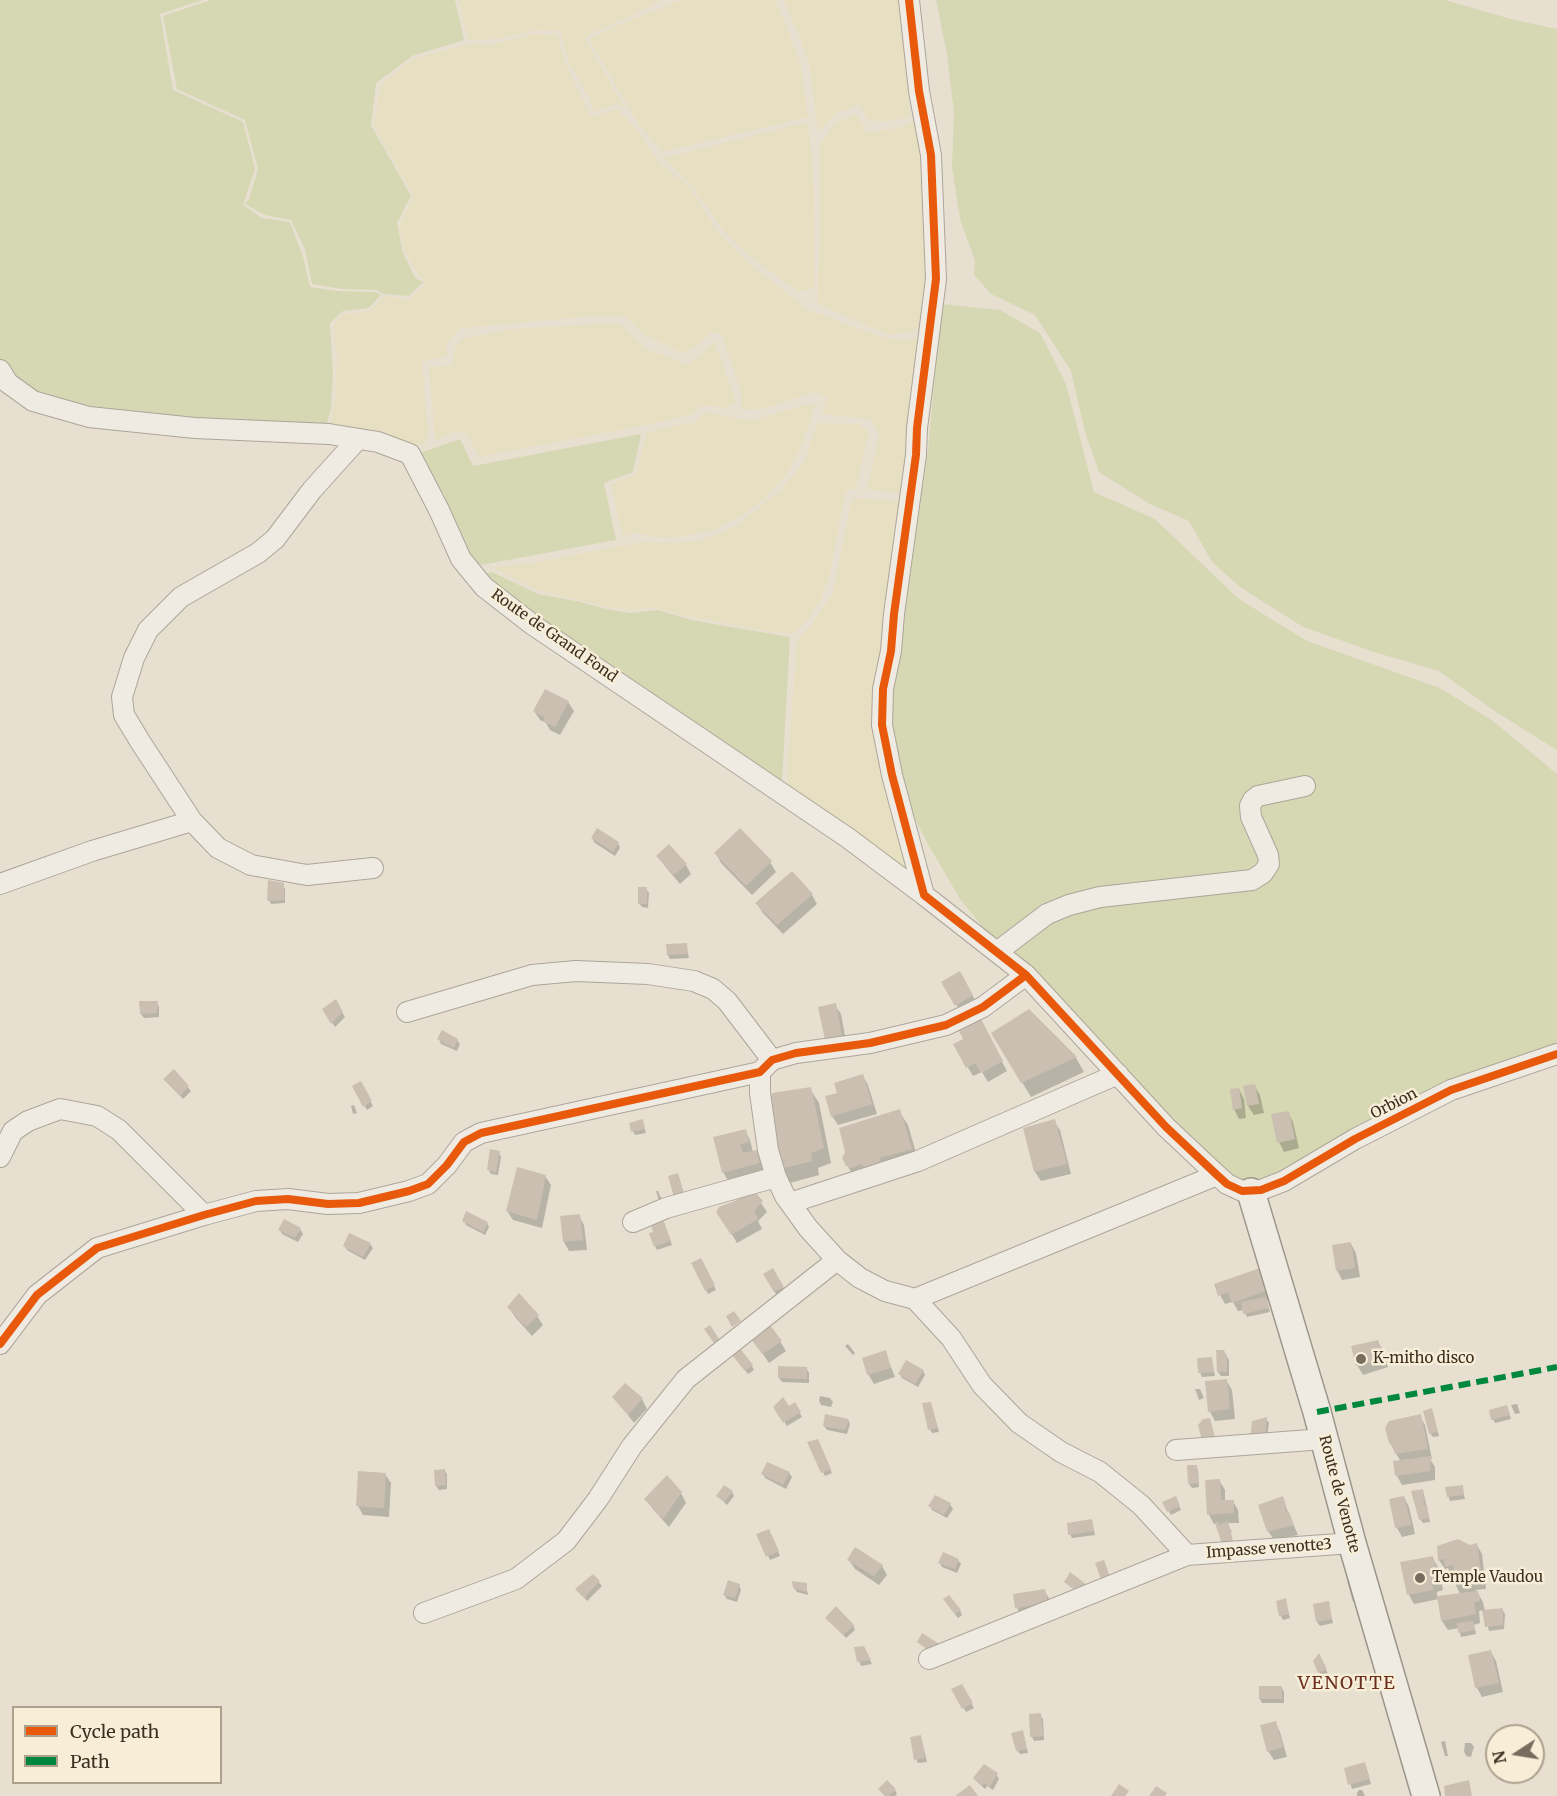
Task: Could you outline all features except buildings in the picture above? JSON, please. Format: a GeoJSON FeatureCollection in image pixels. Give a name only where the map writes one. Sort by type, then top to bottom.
{"type":"FeatureCollection","features":[{"type":"Feature","properties":{"kind":"street"},"geometry":{"type":"LineString","coordinates":[[909,0],[919,91],[932,155],[936,279],[891,651],[883,689],[882,725],[891,775],[924,895]]}},
{"type":"Feature","properties":{"kind":"street","name":"Route de Grand Fond"},"geometry":{"type":"LineString","coordinates":[[0,370],[8,382],[33,401],[89,417],[195,428],[329,434],[378,442],[410,454],[461,559],[484,587],[533,625],[848,837],[997,952],[1026,975],[1166,1127],[1217,1175],[1234,1188],[1251,1192]]}},
{"type":"Feature","properties":{"kind":"street"},"geometry":{"type":"LineString","coordinates":[[358,439],[312,490],[275,539],[258,553],[181,597],[148,630],[134,658],[122,697],[124,715],[192,821],[218,848],[251,865],[307,875],[373,868]]}},
{"type":"Feature","properties":{"kind":"street"},"geometry":{"type":"LineString","coordinates":[[997,952],[1047,914],[1069,905],[1100,897],[1252,880],[1263,873],[1269,864],[1268,855],[1251,817],[1250,806],[1258,796],[1305,786]]}},
{"type":"Feature","properties":{"kind":"street"},"geometry":{"type":"LineString","coordinates":[[0,884],[92,850],[192,821]]}},
{"type":"Feature","properties":{"kind":"street"},"geometry":{"type":"LineString","coordinates":[[407,1012],[532,975],[576,971],[648,974],[694,981],[712,989],[727,1001],[766,1066],[760,1093],[768,1150],[776,1178],[808,1228],[837,1260],[860,1278],[885,1291],[915,1299],[951,1338],[981,1385],[1020,1423],[1061,1452],[1100,1472],[1141,1505],[1187,1555]]}},
{"type":"Feature","properties":{"kind":"street"},"geometry":{"type":"LineString","coordinates":[[0,1344],[37,1295],[97,1248],[256,1201],[288,1199],[328,1204],[359,1203],[409,1191],[428,1184],[447,1165],[464,1142],[481,1133],[766,1066],[796,1053],[870,1043],[946,1025],[982,1007],[1026,975]]}},
{"type":"Feature","properties":{"kind":"street","name":"Orbion"},"geometry":{"type":"LineString","coordinates":[[1251,1192],[1272,1186],[1300,1173],[1355,1139],[1450,1090],[1557,1054]]}},
{"type":"Feature","properties":{"kind":"street"},"geometry":{"type":"LineString","coordinates":[[790,1203],[918,1161],[971,1140],[1118,1074]]}},
{"type":"Feature","properties":{"kind":"street"},"geometry":{"type":"LineString","coordinates":[[0,1157],[13,1131],[28,1121],[60,1109],[97,1116],[118,1130],[204,1215]]}},
{"type":"Feature","properties":{"kind":"street"},"geometry":{"type":"LineString","coordinates":[[915,1299],[1217,1175]]}},
{"type":"Feature","properties":{"kind":"street"},"geometry":{"type":"LineString","coordinates":[[633,1222],[678,1204],[776,1178]]}},
{"type":"Feature","properties":{"kind":"street","name":"Route de Venotte"},"geometry":{"type":"LineString","coordinates":[[1251,1192],[1317,1412],[1352,1543],[1426,1796]]}},
{"type":"Feature","properties":{"kind":"street"},"geometry":{"type":"LineString","coordinates":[[424,1613],[516,1579],[566,1541],[598,1499],[632,1446],[686,1379],[837,1260]]}},
{"type":"Feature","properties":{"kind":"street"},"geometry":{"type":"LineString","coordinates":[[1176,1450],[1324,1439]]}},
{"type":"Feature","properties":{"kind":"street","name":"Impasse venotte3"},"geometry":{"type":"LineString","coordinates":[[929,1659],[1187,1555],[1352,1543]]}},
{"type":"Feature","properties":{"kind":"shaded area"},"geometry":{"type":"Polygon","coordinates":[[[458,0],[663,0],[590,34],[585,39],[625,109],[616,104],[594,112],[569,62],[560,31],[538,30],[497,39],[468,40],[458,0]]]}},
{"type":"Feature","properties":{"kind":"shaded area"},"geometry":{"type":"Polygon","coordinates":[[[682,0],[776,0],[801,65],[808,117],[662,152],[638,123],[589,39],[682,0]]]}},
{"type":"Feature","properties":{"kind":"shaded area"},"geometry":{"type":"Polygon","coordinates":[[[784,0],[901,0],[910,118],[879,122],[868,119],[859,104],[837,113],[818,133],[809,61],[784,0]]]}},
{"type":"Feature","properties":{"kind":"shaded area"},"geometry":{"type":"Polygon","coordinates":[[[533,34],[557,35],[567,67],[591,117],[618,109],[639,133],[660,164],[688,185],[717,231],[755,268],[807,309],[875,335],[898,340],[918,338],[913,405],[900,494],[867,489],[879,433],[870,419],[822,414],[827,398],[815,392],[763,409],[741,410],[741,391],[721,334],[711,333],[699,344],[683,353],[645,335],[626,316],[594,316],[461,328],[447,344],[447,356],[422,362],[428,432],[425,444],[413,446],[329,430],[335,402],[337,359],[333,326],[342,315],[370,311],[384,296],[410,300],[426,283],[420,278],[404,250],[399,226],[414,196],[374,127],[380,86],[412,59],[469,44],[490,45],[533,34]]]}},
{"type":"Feature","properties":{"kind":"shaded area"},"geometry":{"type":"Polygon","coordinates":[[[857,114],[866,133],[896,128],[916,120],[925,168],[930,260],[920,330],[889,335],[817,304],[820,224],[819,145],[835,123],[857,114]]]}},
{"type":"Feature","properties":{"kind":"shaded area"},"geometry":{"type":"Polygon","coordinates":[[[808,122],[813,167],[815,287],[799,292],[756,261],[727,235],[686,179],[663,158],[808,122]]]}},
{"type":"Feature","properties":{"kind":"shaded area"},"geometry":{"type":"Polygon","coordinates":[[[619,323],[645,348],[689,365],[715,341],[736,403],[725,408],[704,405],[692,414],[646,425],[479,457],[467,434],[458,431],[435,441],[429,367],[453,365],[454,350],[461,339],[511,329],[619,323]]]}},
{"type":"Feature","properties":{"kind":"shaded area"},"geometry":{"type":"Polygon","coordinates":[[[816,404],[803,442],[787,474],[764,499],[743,514],[717,529],[695,534],[666,538],[634,533],[623,537],[611,484],[636,474],[646,433],[693,423],[708,412],[751,421],[804,405],[816,404]]]}},
{"type":"Feature","properties":{"kind":"shaded area"},"geometry":{"type":"Polygon","coordinates":[[[817,423],[858,424],[869,432],[856,489],[846,490],[829,577],[820,601],[808,620],[796,632],[788,634],[755,629],[656,608],[633,610],[612,608],[537,590],[491,567],[527,564],[642,542],[699,541],[736,526],[781,490],[805,461],[817,423]]]}},
{"type":"Feature","properties":{"kind":"shaded area"},"geometry":{"type":"Polygon","coordinates":[[[852,498],[902,501],[878,746],[882,775],[890,802],[927,867],[927,880],[902,870],[788,802],[788,760],[797,641],[832,595],[852,498]]]}},
{"type":"Feature","properties":{"kind":"green space"},"geometry":{"type":"Polygon","coordinates":[[[0,0],[203,0],[160,14],[173,90],[243,122],[255,169],[243,205],[262,218],[290,222],[303,257],[310,287],[338,291],[375,292],[381,295],[369,308],[343,311],[330,323],[333,374],[331,409],[325,430],[72,421],[27,410],[7,392],[0,382],[0,0]]]}},
{"type":"Feature","properties":{"kind":"green space"},"geometry":{"type":"Polygon","coordinates":[[[211,0],[455,0],[464,40],[412,56],[376,83],[371,125],[411,196],[397,223],[403,253],[415,278],[423,282],[409,296],[384,294],[377,290],[342,289],[312,284],[305,249],[291,220],[265,215],[245,204],[249,199],[258,169],[245,120],[177,89],[163,16],[211,0]]]}},
{"type":"Feature","properties":{"kind":"green space"},"geometry":{"type":"Polygon","coordinates":[[[936,0],[1445,0],[1511,19],[1557,29],[1557,750],[1496,712],[1439,671],[1374,652],[1303,627],[1240,587],[1212,562],[1189,521],[1150,504],[1099,472],[1085,432],[1071,371],[1035,315],[991,294],[974,275],[975,261],[960,219],[952,167],[954,113],[947,54],[936,0]]]}},
{"type":"Feature","properties":{"kind":"green space"},"geometry":{"type":"Polygon","coordinates":[[[941,304],[1000,310],[1040,333],[1066,384],[1094,492],[1155,519],[1239,599],[1307,641],[1440,688],[1493,721],[1557,774],[1557,1044],[1275,1189],[1225,1177],[1021,974],[960,899],[929,846],[896,781],[890,703],[928,450],[941,304]]]}},
{"type":"Feature","properties":{"kind":"green space"},"geometry":{"type":"Polygon","coordinates":[[[641,434],[633,472],[604,483],[616,540],[470,567],[451,531],[444,494],[428,476],[420,453],[460,439],[473,466],[641,434]]]}},
{"type":"Feature","properties":{"kind":"green space"},"geometry":{"type":"Polygon","coordinates":[[[492,572],[538,594],[606,609],[630,613],[658,610],[691,620],[790,637],[781,798],[474,576],[492,572]]]}},
{"type":"Feature","properties":{"kind":"marked path"},"geometry":{"type":"LineString","coordinates":[[1317,1412],[1557,1367]]}},
{"type":"Feature","properties":{"kind":"cycle path"},"geometry":{"type":"LineString","coordinates":[[909,0],[919,91],[931,155],[936,279],[891,651],[883,689],[882,725],[892,775],[924,895],[1026,975],[1166,1127],[1227,1184],[1242,1191],[1261,1190],[1284,1181],[1355,1139],[1451,1090],[1557,1054]]}},
{"type":"Feature","properties":{"kind":"cycle path"},"geometry":{"type":"LineString","coordinates":[[0,1344],[37,1295],[97,1248],[256,1201],[288,1199],[328,1204],[359,1203],[409,1191],[428,1184],[447,1165],[464,1142],[481,1133],[760,1072],[772,1060],[796,1053],[870,1043],[946,1025],[983,1007],[1026,975]]}},
{"type":"Feature","properties":{"kind":"place","name":"K-mitho disco"},"geometry":{"type":"Point","coordinates":[1361,1359]}},
{"type":"Feature","properties":{"kind":"place","name":"Temple Vaudou"},"geometry":{"type":"Point","coordinates":[1420,1578]}},
{"type":"Feature","properties":{"kind":"district","name":"VENOTTE"},"geometry":{"type":"Point","coordinates":[1347,1684]}}]}
